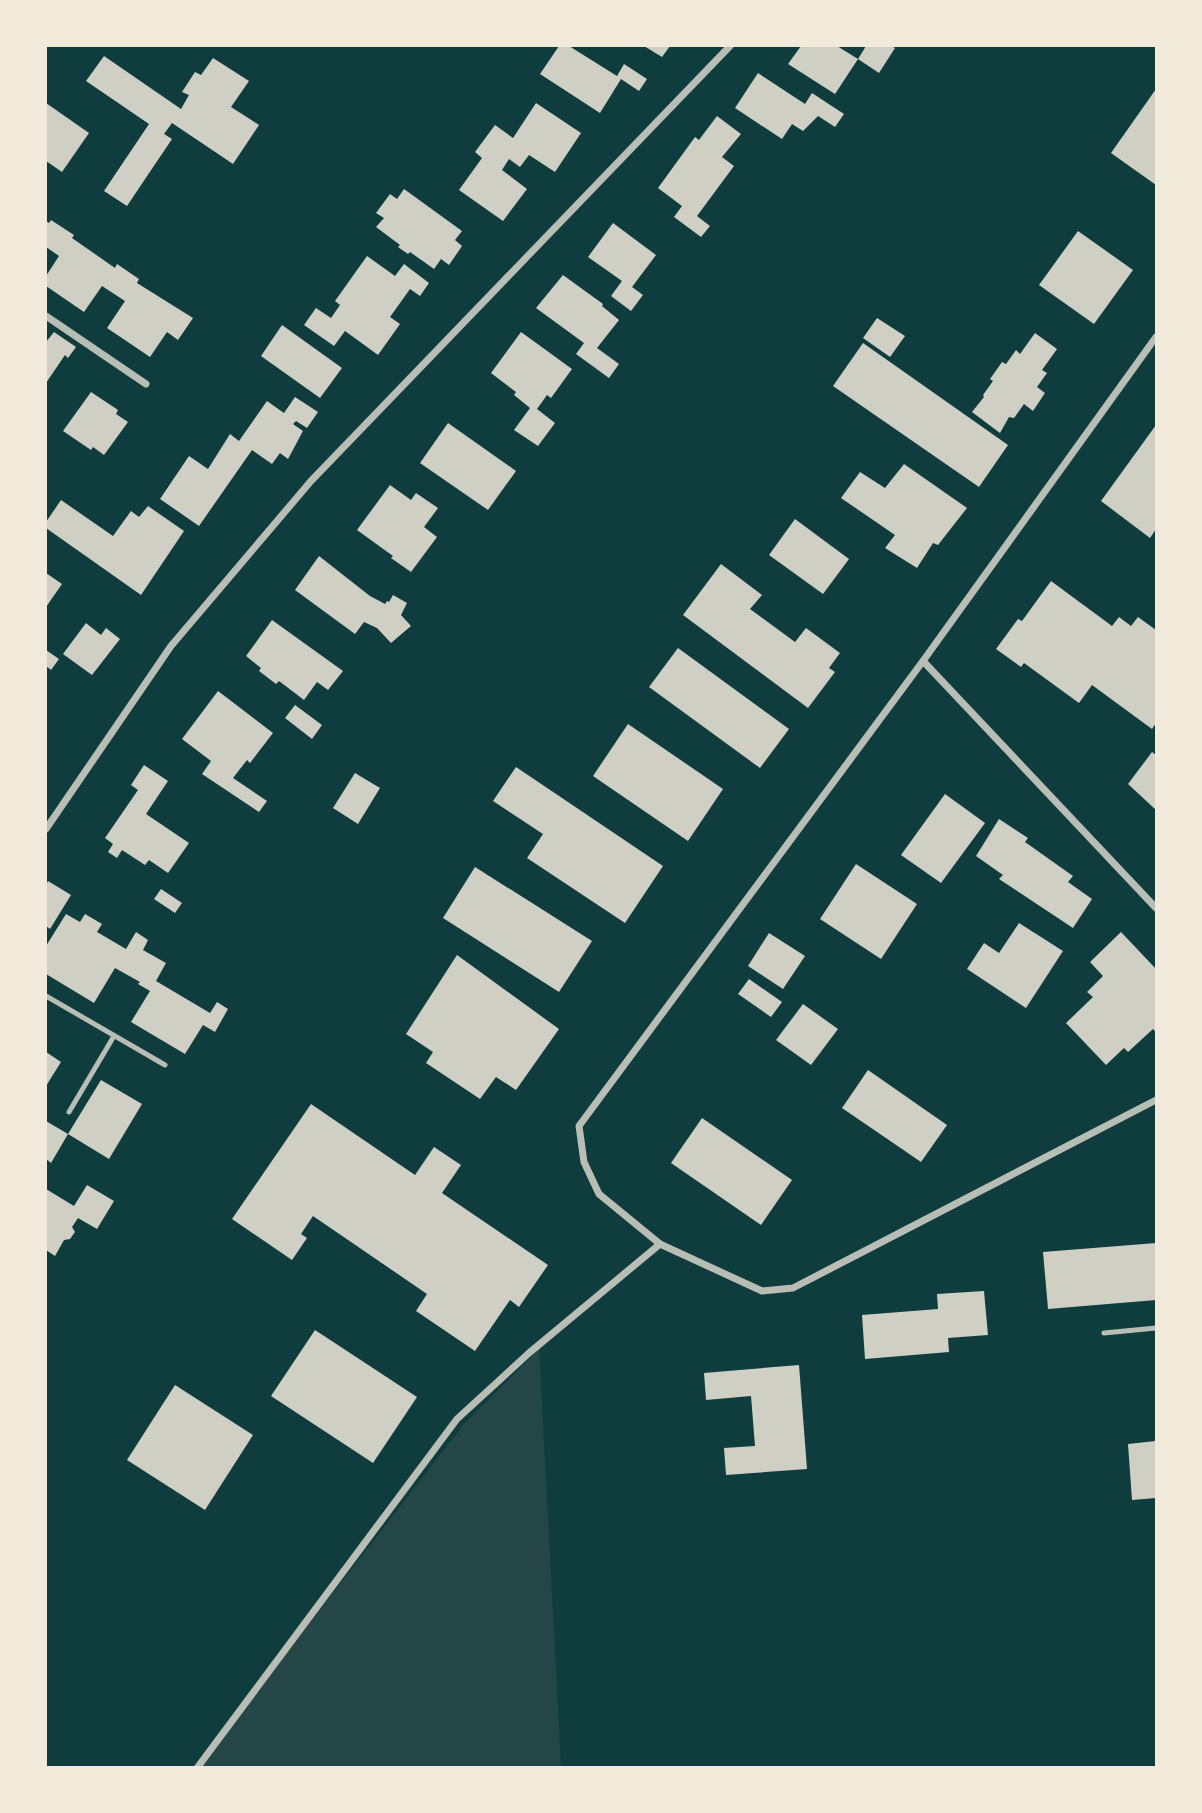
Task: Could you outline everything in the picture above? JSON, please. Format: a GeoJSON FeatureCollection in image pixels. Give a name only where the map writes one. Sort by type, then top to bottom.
{"type":"FeatureCollection","features":[{"type":"Feature","properties":{"kind":"street"},"geometry":{"type":"LineString","coordinates":[[46,829],[171,646],[311,481],[730,46]]}},
{"type":"Feature","properties":{"kind":"street"},"geometry":{"type":"LineString","coordinates":[[46,316],[146,384]]}},
{"type":"Feature","properties":{"kind":"street"},"geometry":{"type":"LineString","coordinates":[[1157,337],[579,1126],[583,1162],[599,1195],[660,1244],[762,1291],[793,1288],[1157,1100]]}},
{"type":"Feature","properties":{"kind":"street"},"geometry":{"type":"LineString","coordinates":[[922,660],[1157,908]]}},
{"type":"Feature","properties":{"kind":"street"},"geometry":{"type":"LineString","coordinates":[[197,1768],[457,1419],[529,1353],[660,1244]]}},
{"type":"Feature","properties":{"kind":"lane"},"geometry":{"type":"LineString","coordinates":[[46,996],[165,1065]]}},
{"type":"Feature","properties":{"kind":"lane"},"geometry":{"type":"LineString","coordinates":[[69,1112],[114,1036]]}},
{"type":"Feature","properties":{"kind":"lane"},"geometry":{"type":"LineString","coordinates":[[1104,1333],[1157,1328]]}},
{"type":"Feature","properties":{"kind":"shaded area"},"geometry":{"type":"Polygon","coordinates":[[[539,1349],[561,1767],[197,1768],[464,1424],[539,1349]]]}},
{"type":"Feature","properties":{"kind":"building"},"geometry":{"type":"Polygon","coordinates":[[[559,46],[569,46],[617,76],[624,64],[647,79],[639,91],[621,79],[600,113],[540,74],[559,46]]]}},
{"type":"Feature","properties":{"kind":"building"},"geometry":{"type":"Polygon","coordinates":[[[644,46],[670,46],[662,57],[644,46]]]}},
{"type":"Feature","properties":{"kind":"building"},"geometry":{"type":"Polygon","coordinates":[[[801,46],[837,46],[858,59],[835,94],[788,64],[801,46]]]}},
{"type":"Feature","properties":{"kind":"building"},"geometry":{"type":"Polygon","coordinates":[[[866,46],[895,48],[879,73],[858,59],[866,46]]]}},
{"type":"Feature","properties":{"kind":"building"},"geometry":{"type":"Polygon","coordinates":[[[104,56],[181,109],[189,95],[182,92],[195,72],[201,75],[213,58],[249,81],[231,107],[259,125],[233,164],[172,123],[164,134],[172,139],[127,206],[104,191],[149,124],[86,81],[104,56]]]}},
{"type":"Feature","properties":{"kind":"building"},"geometry":{"type":"Polygon","coordinates":[[[758,73],[805,104],[812,93],[844,114],[835,127],[818,116],[803,131],[792,124],[782,139],[735,108],[758,73]]]}},
{"type":"Feature","properties":{"kind":"building"},"geometry":{"type":"Polygon","coordinates":[[[1156,89],[1156,185],[1111,153],[1156,89]]]}},
{"type":"Feature","properties":{"kind":"building"},"geometry":{"type":"Polygon","coordinates":[[[46,103],[89,133],[62,172],[46,161],[46,103]]]}},
{"type":"Feature","properties":{"kind":"building"},"geometry":{"type":"Polygon","coordinates":[[[536,103],[581,133],[555,172],[529,155],[520,167],[509,159],[502,170],[527,189],[503,221],[459,190],[482,158],[475,152],[495,125],[513,138],[536,103]]]}},
{"type":"Feature","properties":{"kind":"building"},"geometry":{"type":"Polygon","coordinates":[[[717,116],[741,134],[722,157],[734,166],[697,216],[710,226],[701,237],[674,217],[682,206],[658,188],[695,137],[699,140],[717,116]]]}},
{"type":"Feature","properties":{"kind":"building"},"geometry":{"type":"Polygon","coordinates":[[[404,189],[462,231],[455,240],[462,246],[449,265],[441,259],[434,269],[398,247],[400,245],[376,227],[384,218],[376,213],[390,194],[397,199],[404,189]]]}},
{"type":"Feature","properties":{"kind":"building"},"geometry":{"type":"Polygon","coordinates":[[[51,220],[115,268],[117,264],[139,279],[137,283],[193,318],[178,340],[167,332],[150,357],[107,328],[125,301],[102,286],[84,312],[46,286],[46,276],[59,256],[46,247],[46,221],[49,223],[51,220]]]}},
{"type":"Feature","properties":{"kind":"building"},"geometry":{"type":"Polygon","coordinates":[[[613,223],[656,255],[632,287],[643,295],[631,311],[611,296],[622,281],[588,257],[613,223]]]}},
{"type":"Feature","properties":{"kind":"building"},"geometry":{"type":"Polygon","coordinates":[[[1078,231],[1133,270],[1094,324],[1039,285],[1078,231]]]}},
{"type":"Feature","properties":{"kind":"building"},"geometry":{"type":"Polygon","coordinates":[[[367,256],[395,276],[404,264],[429,283],[420,296],[410,289],[390,317],[400,324],[378,355],[345,331],[334,346],[304,325],[316,308],[331,318],[340,305],[335,301],[367,256]]]}},
{"type":"Feature","properties":{"kind":"building"},"geometry":{"type":"Polygon","coordinates":[[[563,275],[603,304],[602,306],[619,320],[597,348],[619,364],[609,378],[576,354],[584,343],[536,308],[563,275]]]}},
{"type":"Feature","properties":{"kind":"building"},"geometry":{"type":"Polygon","coordinates":[[[877,318],[905,336],[890,357],[863,338],[877,318]]]}},
{"type":"Feature","properties":{"kind":"building"},"geometry":{"type":"Polygon","coordinates":[[[282,325],[342,368],[320,398],[261,356],[282,325]]]}},
{"type":"Feature","properties":{"kind":"building"},"geometry":{"type":"Polygon","coordinates":[[[54,332],[76,347],[68,358],[65,355],[46,383],[46,342],[54,332]]]}},
{"type":"Feature","properties":{"kind":"building"},"geometry":{"type":"Polygon","coordinates":[[[521,332],[572,369],[551,398],[547,395],[537,409],[555,423],[538,446],[514,430],[530,408],[514,395],[516,392],[491,373],[521,332]]]}},
{"type":"Feature","properties":{"kind":"building"},"geometry":{"type":"Polygon","coordinates":[[[1035,333],[1057,349],[1042,370],[1047,373],[1037,387],[1045,393],[1033,411],[1024,404],[1014,418],[1009,417],[1000,433],[972,412],[984,397],[993,381],[990,379],[1002,362],[1006,364],[1016,350],[1020,354],[1035,333]]]}},
{"type":"Feature","properties":{"kind":"building"},"geometry":{"type":"Polygon","coordinates":[[[863,343],[1008,445],[979,487],[833,386],[863,343]]]}},
{"type":"Feature","properties":{"kind":"building"},"geometry":{"type":"Polygon","coordinates":[[[91,392],[118,410],[116,414],[128,422],[104,455],[93,447],[91,450],[63,431],[91,392]]]}},
{"type":"Feature","properties":{"kind":"building"},"geometry":{"type":"Polygon","coordinates":[[[295,397],[318,412],[307,428],[296,421],[293,424],[303,431],[288,459],[280,453],[272,464],[252,450],[199,526],[160,499],[189,456],[208,469],[230,434],[239,441],[267,401],[284,413],[295,397]]]}},
{"type":"Feature","properties":{"kind":"building"},"geometry":{"type":"Polygon","coordinates":[[[448,423],[516,471],[488,510],[420,463],[448,423]]]}},
{"type":"Feature","properties":{"kind":"building"},"geometry":{"type":"Polygon","coordinates":[[[1156,425],[1156,529],[1150,538],[1101,501],[1156,425]]]}},
{"type":"Feature","properties":{"kind":"building"},"geometry":{"type":"Polygon","coordinates":[[[904,464],[967,508],[938,545],[933,543],[917,568],[885,548],[895,535],[841,498],[860,472],[885,488],[904,464]]]}},
{"type":"Feature","properties":{"kind":"building"},"geometry":{"type":"Polygon","coordinates":[[[390,485],[411,500],[416,493],[438,508],[424,527],[437,537],[411,572],[357,530],[390,485]]]}},
{"type":"Feature","properties":{"kind":"building"},"geometry":{"type":"Polygon","coordinates":[[[61,500],[113,536],[131,511],[139,517],[148,506],[184,531],[141,595],[46,528],[46,522],[61,500]]]}},
{"type":"Feature","properties":{"kind":"building"},"geometry":{"type":"Polygon","coordinates":[[[795,519],[849,559],[823,594],[769,555],[795,519]]]}},
{"type":"Feature","properties":{"kind":"building"},"geometry":{"type":"Polygon","coordinates":[[[319,556],[370,596],[385,604],[393,595],[407,603],[401,615],[411,626],[391,643],[377,628],[364,622],[355,634],[295,590],[319,556]]]}},
{"type":"Feature","properties":{"kind":"building"},"geometry":{"type":"Polygon","coordinates":[[[721,564],[762,595],[750,609],[795,642],[806,628],[840,653],[829,668],[835,672],[808,708],[683,615],[721,564]]]}},
{"type":"Feature","properties":{"kind":"building"},"geometry":{"type":"Polygon","coordinates":[[[46,573],[62,584],[46,607],[46,573]]]}},
{"type":"Feature","properties":{"kind":"building"},"geometry":{"type":"Polygon","coordinates":[[[1051,581],[1112,626],[1119,617],[1131,626],[1138,617],[1156,630],[1156,723],[1152,729],[1092,685],[1079,703],[1024,663],[1021,667],[996,649],[1018,619],[1022,621],[1051,581]]]}},
{"type":"Feature","properties":{"kind":"building"},"geometry":{"type":"Polygon","coordinates":[[[272,620],[343,671],[328,690],[317,682],[304,700],[279,681],[276,684],[246,656],[272,620]]]}},
{"type":"Feature","properties":{"kind":"building"},"geometry":{"type":"Polygon","coordinates":[[[86,623],[101,635],[106,628],[120,639],[92,675],[63,654],[86,623]]]}},
{"type":"Feature","properties":{"kind":"building"},"geometry":{"type":"Polygon","coordinates":[[[678,648],[789,729],[760,768],[649,687],[678,648]]]}},
{"type":"Feature","properties":{"kind":"building"},"geometry":{"type":"Polygon","coordinates":[[[46,650],[59,659],[51,670],[46,666],[46,650]]]}},
{"type":"Feature","properties":{"kind":"building"},"geometry":{"type":"Polygon","coordinates":[[[218,691],[273,733],[250,763],[247,760],[233,778],[267,801],[259,812],[202,774],[211,761],[182,739],[218,691]]]}},
{"type":"Feature","properties":{"kind":"building"},"geometry":{"type":"Polygon","coordinates":[[[295,705],[322,725],[312,739],[285,718],[295,705]]]}},
{"type":"Feature","properties":{"kind":"building"},"geometry":{"type":"Polygon","coordinates":[[[628,724],[723,789],[688,841],[593,776],[628,724]]]}},
{"type":"Feature","properties":{"kind":"building"},"geometry":{"type":"Polygon","coordinates":[[[1152,752],[1156,755],[1156,810],[1128,784],[1152,752]]]}},
{"type":"Feature","properties":{"kind":"building"},"geometry":{"type":"Polygon","coordinates":[[[144,765],[168,781],[146,814],[189,843],[168,873],[149,860],[145,865],[122,850],[117,858],[108,852],[113,844],[105,838],[138,790],[131,785],[144,765]]]}},
{"type":"Feature","properties":{"kind":"building"},"geometry":{"type":"Polygon","coordinates":[[[516,767],[663,866],[625,923],[527,858],[543,834],[493,801],[516,767]]]}},
{"type":"Feature","properties":{"kind":"building"},"geometry":{"type":"Polygon","coordinates":[[[355,773],[380,788],[358,824],[333,808],[355,773]]]}},
{"type":"Feature","properties":{"kind":"building"},"geometry":{"type":"Polygon","coordinates":[[[945,794],[985,823],[941,883],[901,855],[945,794]]]}},
{"type":"Feature","properties":{"kind":"building"},"geometry":{"type":"Polygon","coordinates":[[[999,819],[1028,838],[1025,842],[1073,876],[1068,882],[1092,899],[1073,928],[999,879],[1003,875],[976,856],[999,819]]]}},
{"type":"Feature","properties":{"kind":"building"},"geometry":{"type":"Polygon","coordinates":[[[856,864],[917,904],[881,959],[820,919],[856,864]]]}},
{"type":"Feature","properties":{"kind":"building"},"geometry":{"type":"Polygon","coordinates":[[[475,867],[592,941],[559,992],[443,918],[475,867]]]}},
{"type":"Feature","properties":{"kind":"building"},"geometry":{"type":"Polygon","coordinates":[[[48,881],[71,895],[50,929],[46,926],[48,881]]]}},
{"type":"Feature","properties":{"kind":"building"},"geometry":{"type":"Polygon","coordinates":[[[161,889],[182,903],[175,913],[154,899],[161,889]]]}},
{"type":"Feature","properties":{"kind":"building"},"geometry":{"type":"Polygon","coordinates":[[[66,914],[80,922],[85,914],[102,924],[97,932],[126,949],[136,932],[148,940],[143,950],[166,963],[156,981],[210,1013],[217,1002],[228,1009],[215,1032],[203,1025],[185,1054],[131,1022],[150,991],[138,984],[140,982],[115,968],[94,1003],[46,974],[46,946],[66,914]]]}},
{"type":"Feature","properties":{"kind":"building"},"geometry":{"type":"Polygon","coordinates":[[[1019,923],[1063,951],[1026,1008],[967,969],[984,943],[999,953],[1019,923]]]}},
{"type":"Feature","properties":{"kind":"building"},"geometry":{"type":"Polygon","coordinates":[[[1121,932],[1156,969],[1156,1032],[1153,1029],[1128,1052],[1124,1048],[1106,1065],[1066,1023],[1093,997],[1087,992],[1103,976],[1090,962],[1121,932]]]}},
{"type":"Feature","properties":{"kind":"building"},"geometry":{"type":"Polygon","coordinates":[[[769,933],[805,956],[783,989],[748,966],[769,933]]]}},
{"type":"Feature","properties":{"kind":"building"},"geometry":{"type":"Polygon","coordinates":[[[457,955],[559,1029],[516,1090],[496,1077],[480,1099],[426,1063],[433,1052],[406,1034],[457,955]]]}},
{"type":"Feature","properties":{"kind":"building"},"geometry":{"type":"Polygon","coordinates":[[[749,979],[782,1002],[771,1017],[738,994],[749,979]]]}},
{"type":"Feature","properties":{"kind":"building"},"geometry":{"type":"Polygon","coordinates":[[[803,1004],[838,1029],[811,1065],[776,1040],[803,1004]]]}},
{"type":"Feature","properties":{"kind":"building"},"geometry":{"type":"Polygon","coordinates":[[[46,1052],[61,1062],[46,1086],[46,1052]]]}},
{"type":"Feature","properties":{"kind":"building"},"geometry":{"type":"Polygon","coordinates":[[[868,1070],[947,1125],[921,1162],[842,1108],[868,1070]]]}},
{"type":"Feature","properties":{"kind":"building"},"geometry":{"type":"Polygon","coordinates":[[[101,1080],[142,1104],[109,1159],[68,1134],[101,1080]]]}},
{"type":"Feature","properties":{"kind":"building"},"geometry":{"type":"Polygon","coordinates":[[[311,1104],[415,1175],[434,1147],[461,1165],[442,1193],[548,1265],[519,1307],[510,1300],[475,1351],[416,1311],[427,1294],[313,1216],[301,1234],[307,1238],[292,1260],[232,1219],[311,1104]]]}},
{"type":"Feature","properties":{"kind":"building"},"geometry":{"type":"Polygon","coordinates":[[[702,1118],[792,1180],[761,1225],[671,1163],[702,1118]]]}},
{"type":"Feature","properties":{"kind":"building"},"geometry":{"type":"Polygon","coordinates":[[[46,1121],[68,1134],[51,1163],[46,1159],[46,1121]]]}},
{"type":"Feature","properties":{"kind":"building"},"geometry":{"type":"Polygon","coordinates":[[[87,1185],[114,1201],[97,1229],[78,1218],[72,1227],[75,1232],[70,1239],[64,1240],[55,1256],[46,1250],[46,1189],[74,1206],[87,1185]]]}},
{"type":"Feature","properties":{"kind":"building"},"geometry":{"type":"Polygon","coordinates":[[[1156,1243],[1156,1300],[1048,1309],[1043,1252],[1156,1243]]]}},
{"type":"Feature","properties":{"kind":"building"},"geometry":{"type":"Polygon","coordinates":[[[984,1291],[988,1335],[948,1338],[949,1352],[865,1359],[862,1315],[938,1309],[937,1294],[984,1291]]]}},
{"type":"Feature","properties":{"kind":"building"},"geometry":{"type":"Polygon","coordinates":[[[315,1330],[417,1397],[373,1463],[271,1396],[315,1330]]]}},
{"type":"Feature","properties":{"kind":"building"},"geometry":{"type":"Polygon","coordinates":[[[799,1365],[807,1469],[726,1475],[724,1448],[755,1446],[751,1396],[706,1400],[704,1373],[799,1365]]]}},
{"type":"Feature","properties":{"kind":"building"},"geometry":{"type":"Polygon","coordinates":[[[175,1385],[253,1435],[205,1510],[127,1460],[175,1385]]]}},
{"type":"Feature","properties":{"kind":"building"},"geometry":{"type":"Polygon","coordinates":[[[1156,1441],[1156,1498],[1132,1500],[1128,1444],[1156,1441]]]}}]}
